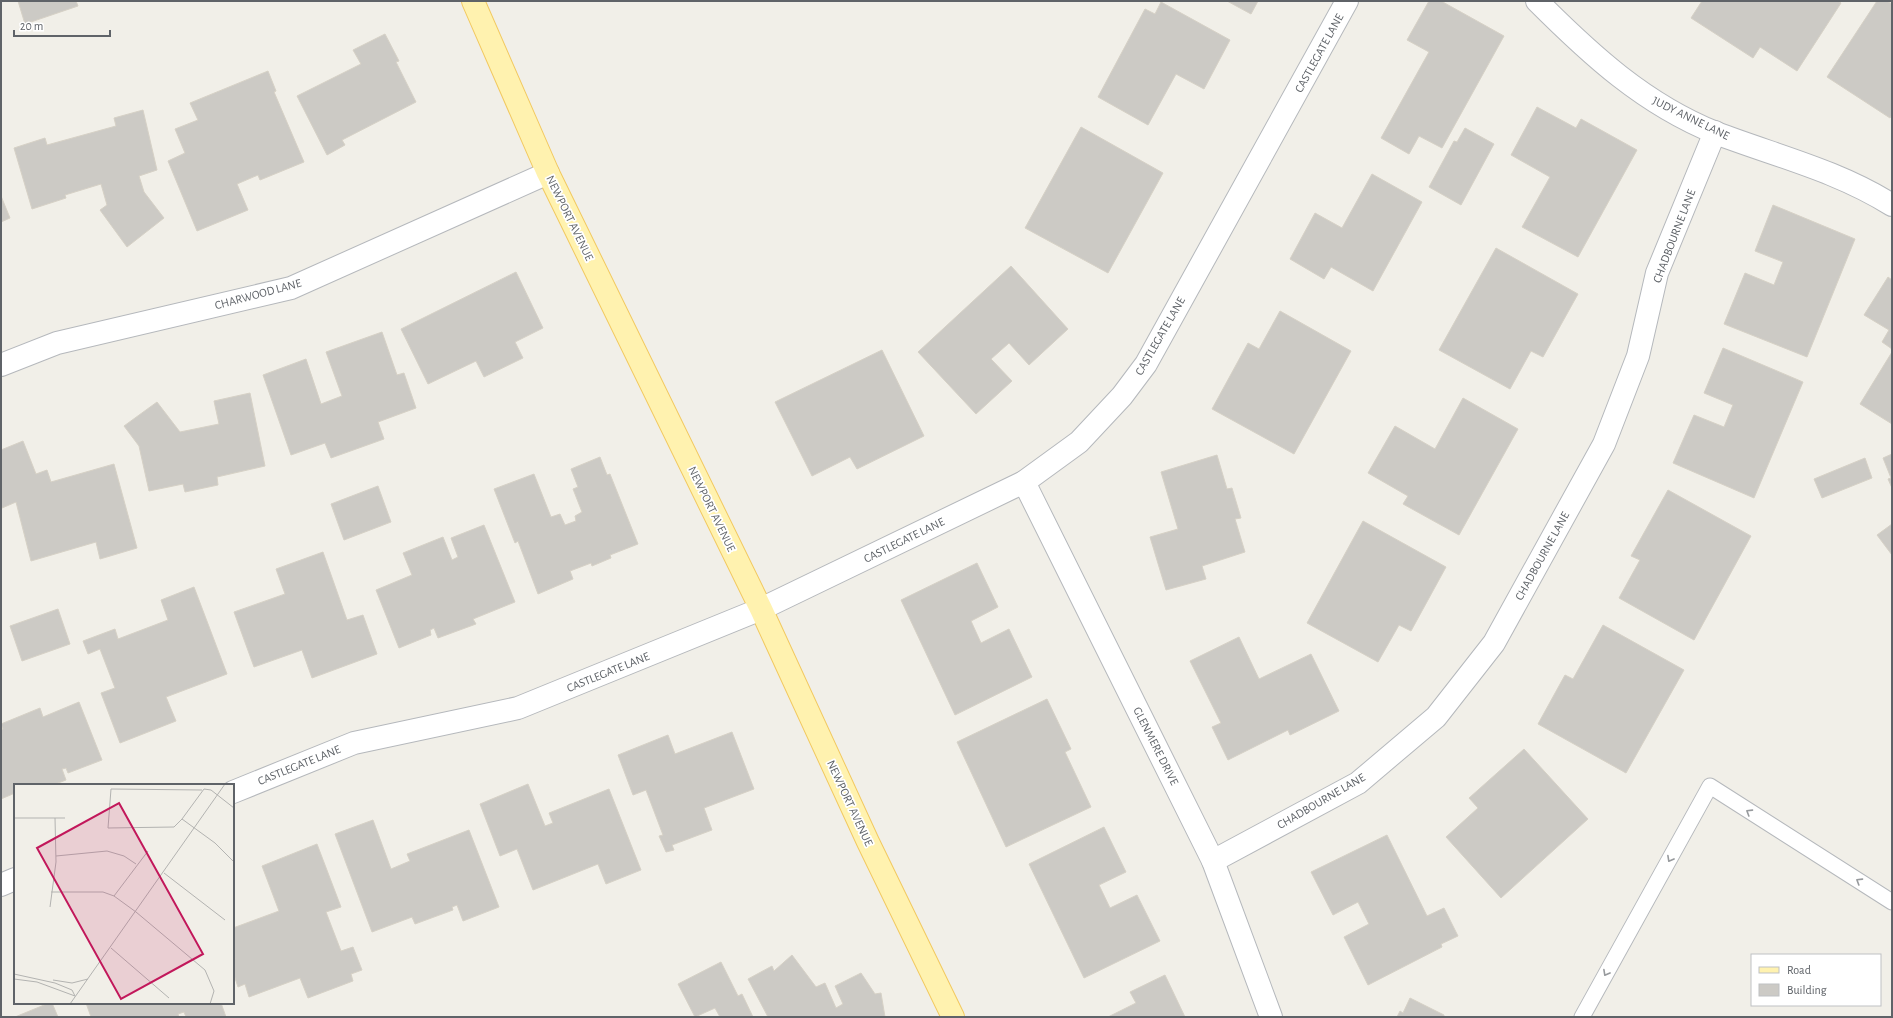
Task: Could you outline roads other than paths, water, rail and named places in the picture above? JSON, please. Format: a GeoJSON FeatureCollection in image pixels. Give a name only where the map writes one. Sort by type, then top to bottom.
{"type":"FeatureCollection","features":[{"type":"Feature","properties":{"kind":"main road","name":"NEWPORT AVENUE"},"geometry":{"type":"LineString","coordinates":[[473,1],[548,172],[761,609],[868,842],[954,1017]]}},
{"type":"Feature","properties":{"kind":"street","name":"CASTLEGATE LANE"},"geometry":{"type":"LineString","coordinates":[[234,792],[354,743],[518,708],[761,609],[1024,482],[1079,442],[1122,396],[1146,364],[1347,1]]}},
{"type":"Feature","properties":{"kind":"street","name":"JUDY ANNE LANE"},"geometry":{"type":"LineString","coordinates":[[1537,1],[1582,46],[1617,76],[1657,104],[1715,132],[1789,157],[1859,186],[1892,205]]}},
{"type":"Feature","properties":{"kind":"street","name":"CHADBOURNE LANE"},"geometry":{"type":"LineString","coordinates":[[1213,861],[1358,783],[1436,718],[1494,643],[1604,444],[1638,356],[1658,273],[1715,132]]}},
{"type":"Feature","properties":{"kind":"street","name":"CHARWOOD LANE"},"geometry":{"type":"LineString","coordinates":[[1,365],[57,344],[292,288],[548,172]]}},
{"type":"Feature","properties":{"kind":"street","name":"GLENMERE DRIVE"},"geometry":{"type":"LineString","coordinates":[[1024,482],[1213,861],[1271,1017]]}},
{"type":"Feature","properties":{"kind":"street"},"geometry":{"type":"LineString","coordinates":[[1,885],[14,879]]}},
{"type":"Feature","properties":{"kind":"lane"},"geometry":{"type":"LineString","coordinates":[[1582,1017],[1710,786],[1892,902]]}}]}
